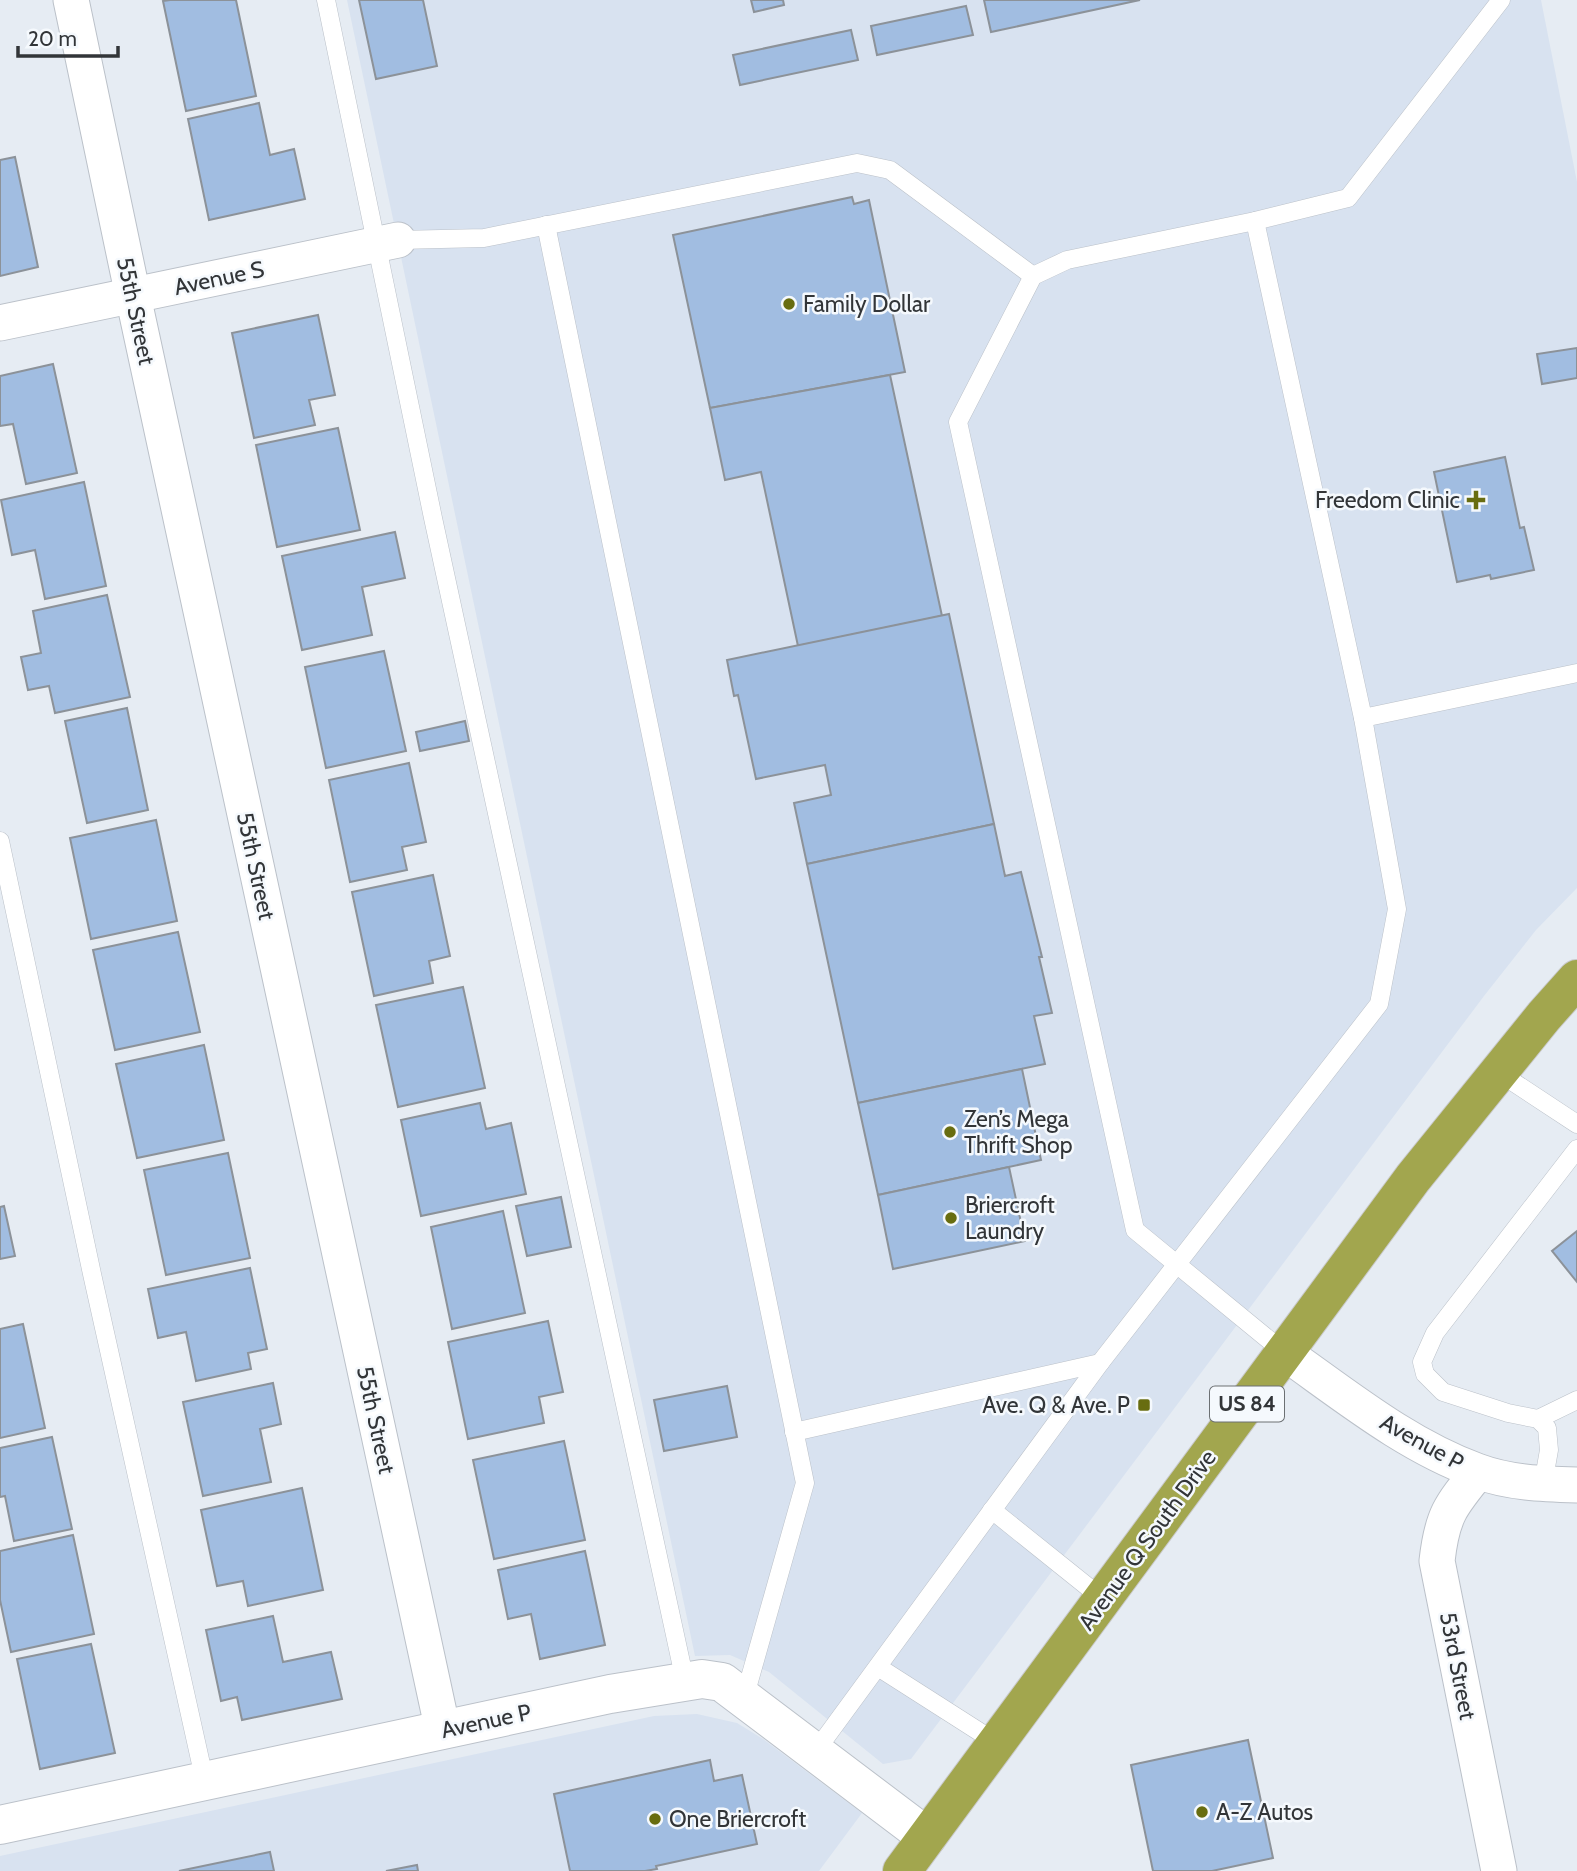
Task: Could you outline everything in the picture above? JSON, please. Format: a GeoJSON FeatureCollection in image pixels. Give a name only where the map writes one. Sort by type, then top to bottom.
{"type":"FeatureCollection","features":[{"type":"Feature","properties":{"kind":"highway","name":"Avenue Q South Drive"},"geometry":{"type":"LineString","coordinates":[[902,1871],[1413,1178],[1577,979]]}},
{"type":"Feature","properties":{"kind":"street","name":"55th Street"},"geometry":{"type":"LineString","coordinates":[[71,0],[443,1731]]}},
{"type":"Feature","properties":{"kind":"street","name":"Avenue S"},"geometry":{"type":"LineString","coordinates":[[0,323],[388,242]]}},
{"type":"Feature","properties":{"kind":"street","name":"Avenue P"},"geometry":{"type":"LineString","coordinates":[[1285,1353],[1426,1448],[1478,1472],[1560,1485]]}},
{"type":"Feature","properties":{"kind":"street","name":"53rd Street"},"geometry":{"type":"LineString","coordinates":[[1478,1472],[1452,1503],[1440,1532],[1437,1561],[1499,1871]]}},
{"type":"Feature","properties":{"kind":"street","name":"Avenue P"},"geometry":{"type":"LineString","coordinates":[[0,1825],[610,1695],[702,1679],[722,1682],[928,1837]]}},
{"type":"Feature","properties":{"kind":"lane"},"geometry":{"type":"LineString","coordinates":[[326,0],[388,242],[433,518],[685,1681]]}},
{"type":"Feature","properties":{"kind":"lane"},"geometry":{"type":"LineString","coordinates":[[1285,1353],[1135,1230],[958,422],[1033,276],[1067,260],[1255,221],[1349,198],[1501,0]]}},
{"type":"Feature","properties":{"kind":"lane"},"geometry":{"type":"LineString","coordinates":[[388,242],[485,238],[857,163],[890,170],[1033,276]]}},
{"type":"Feature","properties":{"kind":"lane"},"geometry":{"type":"LineString","coordinates":[[816,1752],[1100,1363],[1379,1004],[1397,909],[1363,718],[1255,221]]}},
{"type":"Feature","properties":{"kind":"lane"},"geometry":{"type":"LineString","coordinates":[[546,225],[805,1483],[744,1699]]}},
{"type":"Feature","properties":{"kind":"lane"},"geometry":{"type":"LineString","coordinates":[[1363,718],[1577,673]]}},
{"type":"Feature","properties":{"kind":"lane"},"geometry":{"type":"LineString","coordinates":[[0,841],[92,1275],[205,1782]]}},
{"type":"Feature","properties":{"kind":"lane"},"geometry":{"type":"LineString","coordinates":[[1498,1072],[1577,1124]]}},
{"type":"Feature","properties":{"kind":"lane"},"geometry":{"type":"LineString","coordinates":[[1560,1485],[1549,1450],[1547,1428],[1538,1419],[1508,1413],[1443,1392],[1425,1374],[1422,1362],[1435,1333],[1577,1149]]}},
{"type":"Feature","properties":{"kind":"lane"},"geometry":{"type":"LineString","coordinates":[[794,1432],[1100,1363]]}},
{"type":"Feature","properties":{"kind":"lane"},"geometry":{"type":"LineString","coordinates":[[1538,1419],[1577,1400]]}},
{"type":"Feature","properties":{"kind":"lane"},"geometry":{"type":"LineString","coordinates":[[992,1510],[1103,1599]]}},
{"type":"Feature","properties":{"kind":"lane"},"geometry":{"type":"LineString","coordinates":[[878,1667],[997,1743]]}},
{"type":"Feature","properties":{"kind":"shaded area"},"geometry":{"type":"Polygon","coordinates":[[[347,0],[1541,0],[1577,182],[1577,888],[1536,930],[1484,996],[911,1759],[883,1764],[769,1672],[730,1655],[695,1656],[347,0]]]}},
{"type":"Feature","properties":{"kind":"shaded area"},"geometry":{"type":"Polygon","coordinates":[[[697,1714],[737,1723],[763,1739],[862,1813],[819,1871],[0,1871],[0,1856],[654,1716],[697,1714]]]}},
{"type":"Feature","properties":{"kind":"building"},"geometry":{"type":"Polygon","coordinates":[[[236,0],[256,96],[186,111],[163,1],[236,0]]]}},
{"type":"Feature","properties":{"kind":"building"},"geometry":{"type":"Polygon","coordinates":[[[359,0],[423,0],[437,66],[376,79],[359,0]]]}},
{"type":"Feature","properties":{"kind":"building"},"geometry":{"type":"Polygon","coordinates":[[[751,0],[783,0],[784,5],[754,12],[751,0]]]}},
{"type":"Feature","properties":{"kind":"building"},"geometry":{"type":"Polygon","coordinates":[[[984,0],[1140,0],[991,32],[984,0]]]}},
{"type":"Feature","properties":{"kind":"building"},"geometry":{"type":"Polygon","coordinates":[[[966,6],[973,35],[877,55],[871,26],[966,6]]]}},
{"type":"Feature","properties":{"kind":"building"},"geometry":{"type":"Polygon","coordinates":[[[851,30],[858,60],[740,85],[733,55],[851,30]]]}},
{"type":"Feature","properties":{"kind":"building"},"geometry":{"type":"Polygon","coordinates":[[[259,103],[270,155],[294,149],[305,199],[209,220],[188,119],[259,103]]]}},
{"type":"Feature","properties":{"kind":"building"},"geometry":{"type":"Polygon","coordinates":[[[15,157],[38,267],[0,276],[0,160],[15,157]]]}},
{"type":"Feature","properties":{"kind":"building","name":"Family Dollar"},"geometry":{"type":"Polygon","coordinates":[[[852,197],[854,204],[869,200],[905,372],[710,408],[673,235],[852,197]]]}},
{"type":"Feature","properties":{"kind":"building"},"geometry":{"type":"Polygon","coordinates":[[[318,315],[335,395],[309,400],[315,425],[254,438],[232,333],[318,315]]]}},
{"type":"Feature","properties":{"kind":"building"},"geometry":{"type":"Polygon","coordinates":[[[1577,348],[1577,378],[1542,384],[1537,354],[1577,348]]]}},
{"type":"Feature","properties":{"kind":"building"},"geometry":{"type":"Polygon","coordinates":[[[53,364],[77,473],[26,484],[13,424],[0,426],[0,376],[53,364]]]}},
{"type":"Feature","properties":{"kind":"building"},"geometry":{"type":"Polygon","coordinates":[[[890,375],[942,616],[798,646],[761,472],[725,480],[710,408],[890,375]]]}},
{"type":"Feature","properties":{"kind":"building"},"geometry":{"type":"Polygon","coordinates":[[[338,428],[360,530],[277,547],[256,445],[338,428]]]}},
{"type":"Feature","properties":{"kind":"building","name":"Freedom Clinic"},"geometry":{"type":"Polygon","coordinates":[[[1505,457],[1520,528],[1524,527],[1534,570],[1491,579],[1490,575],[1457,582],[1434,472],[1505,457]]]}},
{"type":"Feature","properties":{"kind":"building"},"geometry":{"type":"Polygon","coordinates":[[[84,482],[106,586],[45,599],[35,550],[12,555],[1,500],[84,482]]]}},
{"type":"Feature","properties":{"kind":"building"},"geometry":{"type":"Polygon","coordinates":[[[395,532],[405,578],[362,587],[372,635],[302,650],[282,556],[395,532]]]}},
{"type":"Feature","properties":{"kind":"building"},"geometry":{"type":"Polygon","coordinates":[[[107,595],[130,697],[55,713],[49,686],[28,690],[21,657],[41,653],[33,611],[107,595]]]}},
{"type":"Feature","properties":{"kind":"building"},"geometry":{"type":"Polygon","coordinates":[[[949,614],[994,824],[807,864],[794,803],[831,795],[825,765],[756,779],[738,695],[734,696],[727,660],[949,614]]]}},
{"type":"Feature","properties":{"kind":"building"},"geometry":{"type":"Polygon","coordinates":[[[384,651],[406,751],[326,768],[305,667],[384,651]]]}},
{"type":"Feature","properties":{"kind":"building"},"geometry":{"type":"Polygon","coordinates":[[[127,708],[148,810],[87,823],[65,721],[127,708]]]}},
{"type":"Feature","properties":{"kind":"building"},"geometry":{"type":"Polygon","coordinates":[[[465,721],[469,741],[420,751],[416,732],[465,721]]]}},
{"type":"Feature","properties":{"kind":"building"},"geometry":{"type":"Polygon","coordinates":[[[409,763],[426,842],[402,847],[407,870],[350,882],[329,780],[409,763]]]}},
{"type":"Feature","properties":{"kind":"building"},"geometry":{"type":"Polygon","coordinates":[[[156,820],[177,921],[91,939],[70,838],[156,820]]]}},
{"type":"Feature","properties":{"kind":"building"},"geometry":{"type":"Polygon","coordinates":[[[994,824],[1005,876],[1021,872],[1042,957],[1039,957],[1052,1013],[1034,1016],[1045,1064],[858,1103],[807,864],[994,824]]]}},
{"type":"Feature","properties":{"kind":"building"},"geometry":{"type":"Polygon","coordinates":[[[433,875],[450,956],[429,961],[433,983],[374,996],[352,892],[433,875]]]}},
{"type":"Feature","properties":{"kind":"building"},"geometry":{"type":"Polygon","coordinates":[[[178,932],[200,1032],[115,1050],[93,950],[178,932]]]}},
{"type":"Feature","properties":{"kind":"building"},"geometry":{"type":"Polygon","coordinates":[[[463,987],[485,1088],[398,1107],[376,1005],[463,987]]]}},
{"type":"Feature","properties":{"kind":"building"},"geometry":{"type":"Polygon","coordinates":[[[204,1045],[224,1140],[137,1158],[116,1064],[204,1045]]]}},
{"type":"Feature","properties":{"kind":"building","name":"Zen’s Mega Thrift Shop"},"geometry":{"type":"Polygon","coordinates":[[[1022,1069],[1041,1160],[878,1195],[858,1103],[1022,1069]]]}},
{"type":"Feature","properties":{"kind":"building"},"geometry":{"type":"Polygon","coordinates":[[[480,1103],[486,1129],[511,1123],[526,1194],[421,1216],[401,1120],[480,1103]]]}},
{"type":"Feature","properties":{"kind":"building"},"geometry":{"type":"Polygon","coordinates":[[[228,1153],[250,1258],[166,1275],[144,1170],[228,1153]]]}},
{"type":"Feature","properties":{"kind":"building","name":"Briercroft Laundry"},"geometry":{"type":"Polygon","coordinates":[[[1009,1167],[1025,1241],[893,1269],[878,1195],[1009,1167]]]}},
{"type":"Feature","properties":{"kind":"building"},"geometry":{"type":"Polygon","coordinates":[[[561,1197],[571,1247],[527,1256],[516,1206],[561,1197]]]}},
{"type":"Feature","properties":{"kind":"building"},"geometry":{"type":"Polygon","coordinates":[[[4,1206],[15,1256],[0,1259],[0,1207],[4,1206]]]}},
{"type":"Feature","properties":{"kind":"building"},"geometry":{"type":"Polygon","coordinates":[[[503,1211],[525,1313],[452,1329],[431,1227],[503,1211]]]}},
{"type":"Feature","properties":{"kind":"building"},"geometry":{"type":"Polygon","coordinates":[[[1577,1231],[1577,1282],[1552,1251],[1577,1231]]]}},
{"type":"Feature","properties":{"kind":"building"},"geometry":{"type":"Polygon","coordinates":[[[250,1268],[267,1349],[248,1353],[251,1369],[196,1381],[186,1332],[158,1338],[148,1289],[250,1268]]]}},
{"type":"Feature","properties":{"kind":"building"},"geometry":{"type":"Polygon","coordinates":[[[548,1321],[563,1392],[539,1397],[544,1423],[468,1439],[448,1342],[548,1321]]]}},
{"type":"Feature","properties":{"kind":"building"},"geometry":{"type":"Polygon","coordinates":[[[23,1324],[45,1428],[0,1438],[0,1329],[23,1324]]]}},
{"type":"Feature","properties":{"kind":"building"},"geometry":{"type":"Polygon","coordinates":[[[273,1383],[281,1424],[260,1429],[271,1482],[203,1496],[183,1402],[273,1383]]]}},
{"type":"Feature","properties":{"kind":"building"},"geometry":{"type":"Polygon","coordinates":[[[727,1386],[737,1437],[664,1451],[654,1400],[727,1386]]]}},
{"type":"Feature","properties":{"kind":"building"},"geometry":{"type":"Polygon","coordinates":[[[52,1437],[72,1529],[14,1541],[5,1496],[0,1497],[0,1448],[52,1437]]]}},
{"type":"Feature","properties":{"kind":"building"},"geometry":{"type":"Polygon","coordinates":[[[564,1441],[585,1540],[494,1559],[473,1460],[564,1441]]]}},
{"type":"Feature","properties":{"kind":"building"},"geometry":{"type":"Polygon","coordinates":[[[302,1488],[323,1590],[248,1606],[243,1581],[217,1586],[201,1510],[302,1488]]]}},
{"type":"Feature","properties":{"kind":"building"},"geometry":{"type":"Polygon","coordinates":[[[73,1535],[94,1634],[11,1652],[0,1600],[0,1551],[73,1535]]]}},
{"type":"Feature","properties":{"kind":"building"},"geometry":{"type":"Polygon","coordinates":[[[585,1551],[605,1645],[540,1659],[531,1614],[508,1619],[498,1570],[585,1551]]]}},
{"type":"Feature","properties":{"kind":"building"},"geometry":{"type":"Polygon","coordinates":[[[273,1616],[283,1662],[331,1652],[342,1699],[242,1720],[237,1697],[221,1701],[206,1630],[273,1616]]]}},
{"type":"Feature","properties":{"kind":"building"},"geometry":{"type":"Polygon","coordinates":[[[91,1644],[115,1753],[40,1769],[17,1659],[91,1644]]]}},
{"type":"Feature","properties":{"kind":"building","name":"A-Z Autos"},"geometry":{"type":"Polygon","coordinates":[[[1248,1740],[1273,1858],[1212,1871],[1153,1871],[1131,1765],[1248,1740]]]}},
{"type":"Feature","properties":{"kind":"building","name":"One Briercroft"},"geometry":{"type":"Polygon","coordinates":[[[710,1760],[714,1781],[742,1775],[757,1844],[656,1866],[657,1869],[645,1871],[570,1871],[554,1794],[710,1760]]]}},
{"type":"Feature","properties":{"kind":"building"},"geometry":{"type":"Polygon","coordinates":[[[270,1852],[274,1871],[179,1871],[270,1852]]]}},
{"type":"Feature","properties":{"kind":"building"},"geometry":{"type":"Polygon","coordinates":[[[417,1865],[418,1871],[386,1871],[417,1865]]]}},
{"type":"Feature","properties":{"kind":"place","name":"Family Dollar"},"geometry":{"type":"Point","coordinates":[789,304]}},
{"type":"Feature","properties":{"kind":"place","name":"Freedom Clinic"},"geometry":{"type":"Point","coordinates":[1476,500]}},
{"type":"Feature","properties":{"kind":"place","name":"Zen’s Mega Thrift Shop"},"geometry":{"type":"Point","coordinates":[950,1132]}},
{"type":"Feature","properties":{"kind":"place","name":"Briercroft Laundry"},"geometry":{"type":"Point","coordinates":[951,1218]}},
{"type":"Feature","properties":{"kind":"place","name":"Ave. Q & Ave. P"},"geometry":{"type":"Point","coordinates":[1144,1405]}},
{"type":"Feature","properties":{"kind":"place","name":"A-Z Autos"},"geometry":{"type":"Point","coordinates":[1202,1812]}},
{"type":"Feature","properties":{"kind":"place","name":"One Briercroft"},"geometry":{"type":"Point","coordinates":[655,1819]}}]}
